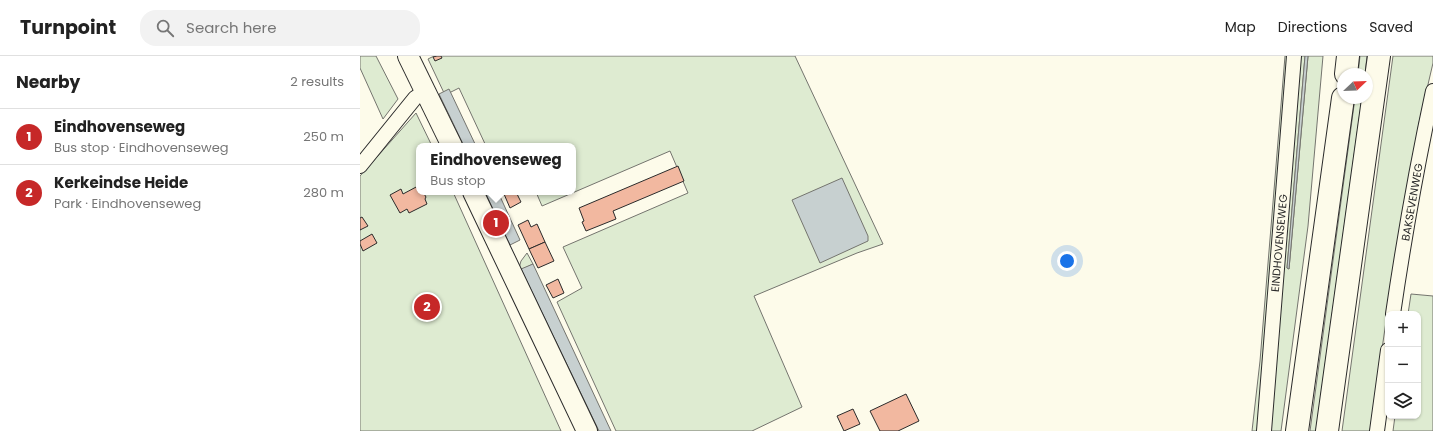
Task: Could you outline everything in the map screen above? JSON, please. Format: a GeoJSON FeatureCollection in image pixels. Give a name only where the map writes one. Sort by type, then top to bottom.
{"type":"FeatureCollection","features":[{"type":"Feature","properties":{"kind":"highway"},"geometry":{"type":"LineString","coordinates":[[1347,68],[1348,56]]}},
{"type":"Feature","properties":{"kind":"highway"},"geometry":{"type":"LineString","coordinates":[[1327,431],[1379,56]]}},
{"type":"Feature","properties":{"kind":"highway"},"geometry":{"type":"LineString","coordinates":[[1297,431],[1342,104]]}},
{"type":"Feature","properties":{"kind":"street"},"geometry":{"type":"LineString","coordinates":[[408,56],[420,94],[450,143]]}},
{"type":"Feature","properties":{"kind":"street","name":"EINDHOVENSEWEG"},"geometry":{"type":"LineString","coordinates":[[1264,431],[1294,56]]}},
{"type":"Feature","properties":{"kind":"street","name":"BAKSEVENWEG"},"geometry":{"type":"LineString","coordinates":[[1393,311],[1424,132],[1433,91]]}},
{"type":"Feature","properties":{"kind":"street"},"geometry":{"type":"LineString","coordinates":[[360,166],[420,94]]}},
{"type":"Feature","properties":{"kind":"street"},"geometry":{"type":"LineString","coordinates":[[474,195],[587,431]]}},
{"type":"Feature","properties":{"kind":"street"},"geometry":{"type":"LineString","coordinates":[[1377,431],[1385,372]]}},
{"type":"Feature","properties":{"kind":"green space"},"geometry":{"type":"Polygon","coordinates":[[[360,56],[376,56],[398,99],[383,119],[360,68],[360,56]]]}},
{"type":"Feature","properties":{"kind":"green space"},"geometry":{"type":"Polygon","coordinates":[[[434,56],[795,56],[883,244],[857,253],[754,296],[802,407],[752,431],[616,431],[557,302],[582,288],[563,247],[688,193],[670,151],[576,191],[576,143],[485,143],[459,88],[445,95],[428,59],[434,56]]]}},
{"type":"Feature","properties":{"kind":"green space"},"geometry":{"type":"Polygon","coordinates":[[[1285,56],[1291,56],[1259,431],[1252,431],[1260,361],[1285,56]]]}},
{"type":"Feature","properties":{"kind":"green space"},"geometry":{"type":"Polygon","coordinates":[[[1298,56],[1305,56],[1287,268],[1289,269],[1308,56],[1323,56],[1308,226],[1281,431],[1267,431],[1298,56]]]}},
{"type":"Feature","properties":{"kind":"green space"},"geometry":{"type":"Polygon","coordinates":[[[1360,56],[1367,56],[1366,68],[1359,68],[1360,56]]]}},
{"type":"Feature","properties":{"kind":"green space"},"geometry":{"type":"Polygon","coordinates":[[[1393,56],[1433,56],[1433,63],[1419,123],[1388,311],[1385,311],[1385,328],[1370,431],[1342,431],[1393,56]]]}},
{"type":"Feature","properties":{"kind":"green space"},"geometry":{"type":"Polygon","coordinates":[[[1354,104],[1361,104],[1316,431],[1310,431],[1354,104]]]}},
{"type":"Feature","properties":{"kind":"green space"},"geometry":{"type":"Polygon","coordinates":[[[416,113],[431,143],[416,143],[416,195],[454,195],[561,431],[360,431],[360,176],[416,113]]]}},
{"type":"Feature","properties":{"kind":"green space"},"geometry":{"type":"Polygon","coordinates":[[[537,195],[568,195],[542,206],[537,195]]]}},
{"type":"Feature","properties":{"kind":"green space"},"geometry":{"type":"Polygon","coordinates":[[[527,253],[533,264],[521,270],[599,431],[595,431],[519,268],[521,261],[527,253]]]}},
{"type":"Feature","properties":{"kind":"green space"},"geometry":{"type":"Polygon","coordinates":[[[1411,294],[1433,296],[1433,431],[1393,431],[1395,419],[1421,419],[1421,311],[1408,311],[1411,294]]]}},
{"type":"Feature","properties":{"kind":"shaded area"},"geometry":{"type":"Polygon","coordinates":[[[1305,56],[1308,56],[1289,269],[1287,268],[1305,56]]]}},
{"type":"Feature","properties":{"kind":"shaded area"},"geometry":{"type":"Polygon","coordinates":[[[449,89],[475,143],[463,143],[439,94],[449,89]]]}},
{"type":"Feature","properties":{"kind":"shaded area"},"geometry":{"type":"Polygon","coordinates":[[[842,178],[868,236],[868,241],[820,263],[792,200],[842,178]]]}},
{"type":"Feature","properties":{"kind":"shaded area"},"geometry":{"type":"Polygon","coordinates":[[[486,195],[499,195],[520,240],[510,245],[486,195]]]}},
{"type":"Feature","properties":{"kind":"shaded area"},"geometry":{"type":"Polygon","coordinates":[[[533,264],[611,431],[599,431],[521,269],[533,264]]]}},
{"type":"Feature","properties":{"kind":"building"},"geometry":{"type":"Polygon","coordinates":[[[441,56],[442,58],[435,61],[433,57],[441,56]]]}},
{"type":"Feature","properties":{"kind":"building"},"geometry":{"type":"Polygon","coordinates":[[[678,166],[684,181],[613,211],[616,219],[586,231],[582,222],[584,221],[579,208],[678,166]]]}},
{"type":"Feature","properties":{"kind":"building"},"geometry":{"type":"Polygon","coordinates":[[[416,187],[416,195],[425,195],[427,204],[409,213],[407,209],[400,213],[390,195],[401,189],[403,194],[416,187]]]}},
{"type":"Feature","properties":{"kind":"building"},"geometry":{"type":"Polygon","coordinates":[[[504,195],[518,195],[521,202],[510,208],[504,195]]]}},
{"type":"Feature","properties":{"kind":"building"},"geometry":{"type":"Polygon","coordinates":[[[362,217],[368,226],[360,230],[360,218],[362,217]]]}},
{"type":"Feature","properties":{"kind":"building"},"geometry":{"type":"Polygon","coordinates":[[[528,220],[531,227],[537,224],[545,242],[529,249],[518,225],[528,220]]]}},
{"type":"Feature","properties":{"kind":"building"},"geometry":{"type":"Polygon","coordinates":[[[372,234],[377,243],[363,251],[360,241],[372,234]]]}},
{"type":"Feature","properties":{"kind":"building"},"geometry":{"type":"Polygon","coordinates":[[[545,242],[554,261],[538,268],[529,249],[545,242]]]}},
{"type":"Feature","properties":{"kind":"building"},"geometry":{"type":"Polygon","coordinates":[[[558,279],[564,293],[553,298],[546,285],[558,279]]]}},
{"type":"Feature","properties":{"kind":"building"},"geometry":{"type":"Polygon","coordinates":[[[906,394],[919,421],[898,431],[880,431],[870,411],[906,394]]]}},
{"type":"Feature","properties":{"kind":"building"},"geometry":{"type":"Polygon","coordinates":[[[853,409],[860,424],[844,431],[837,416],[853,409]]]}},
{"type":"Feature","properties":{"kind":"place","name":"Eindhovenseweg"},"geometry":{"type":"Point","coordinates":[496,223]}},
{"type":"Feature","properties":{"kind":"place","name":"Kerkeindse Heide"},"geometry":{"type":"Point","coordinates":[427,307]}}]}
